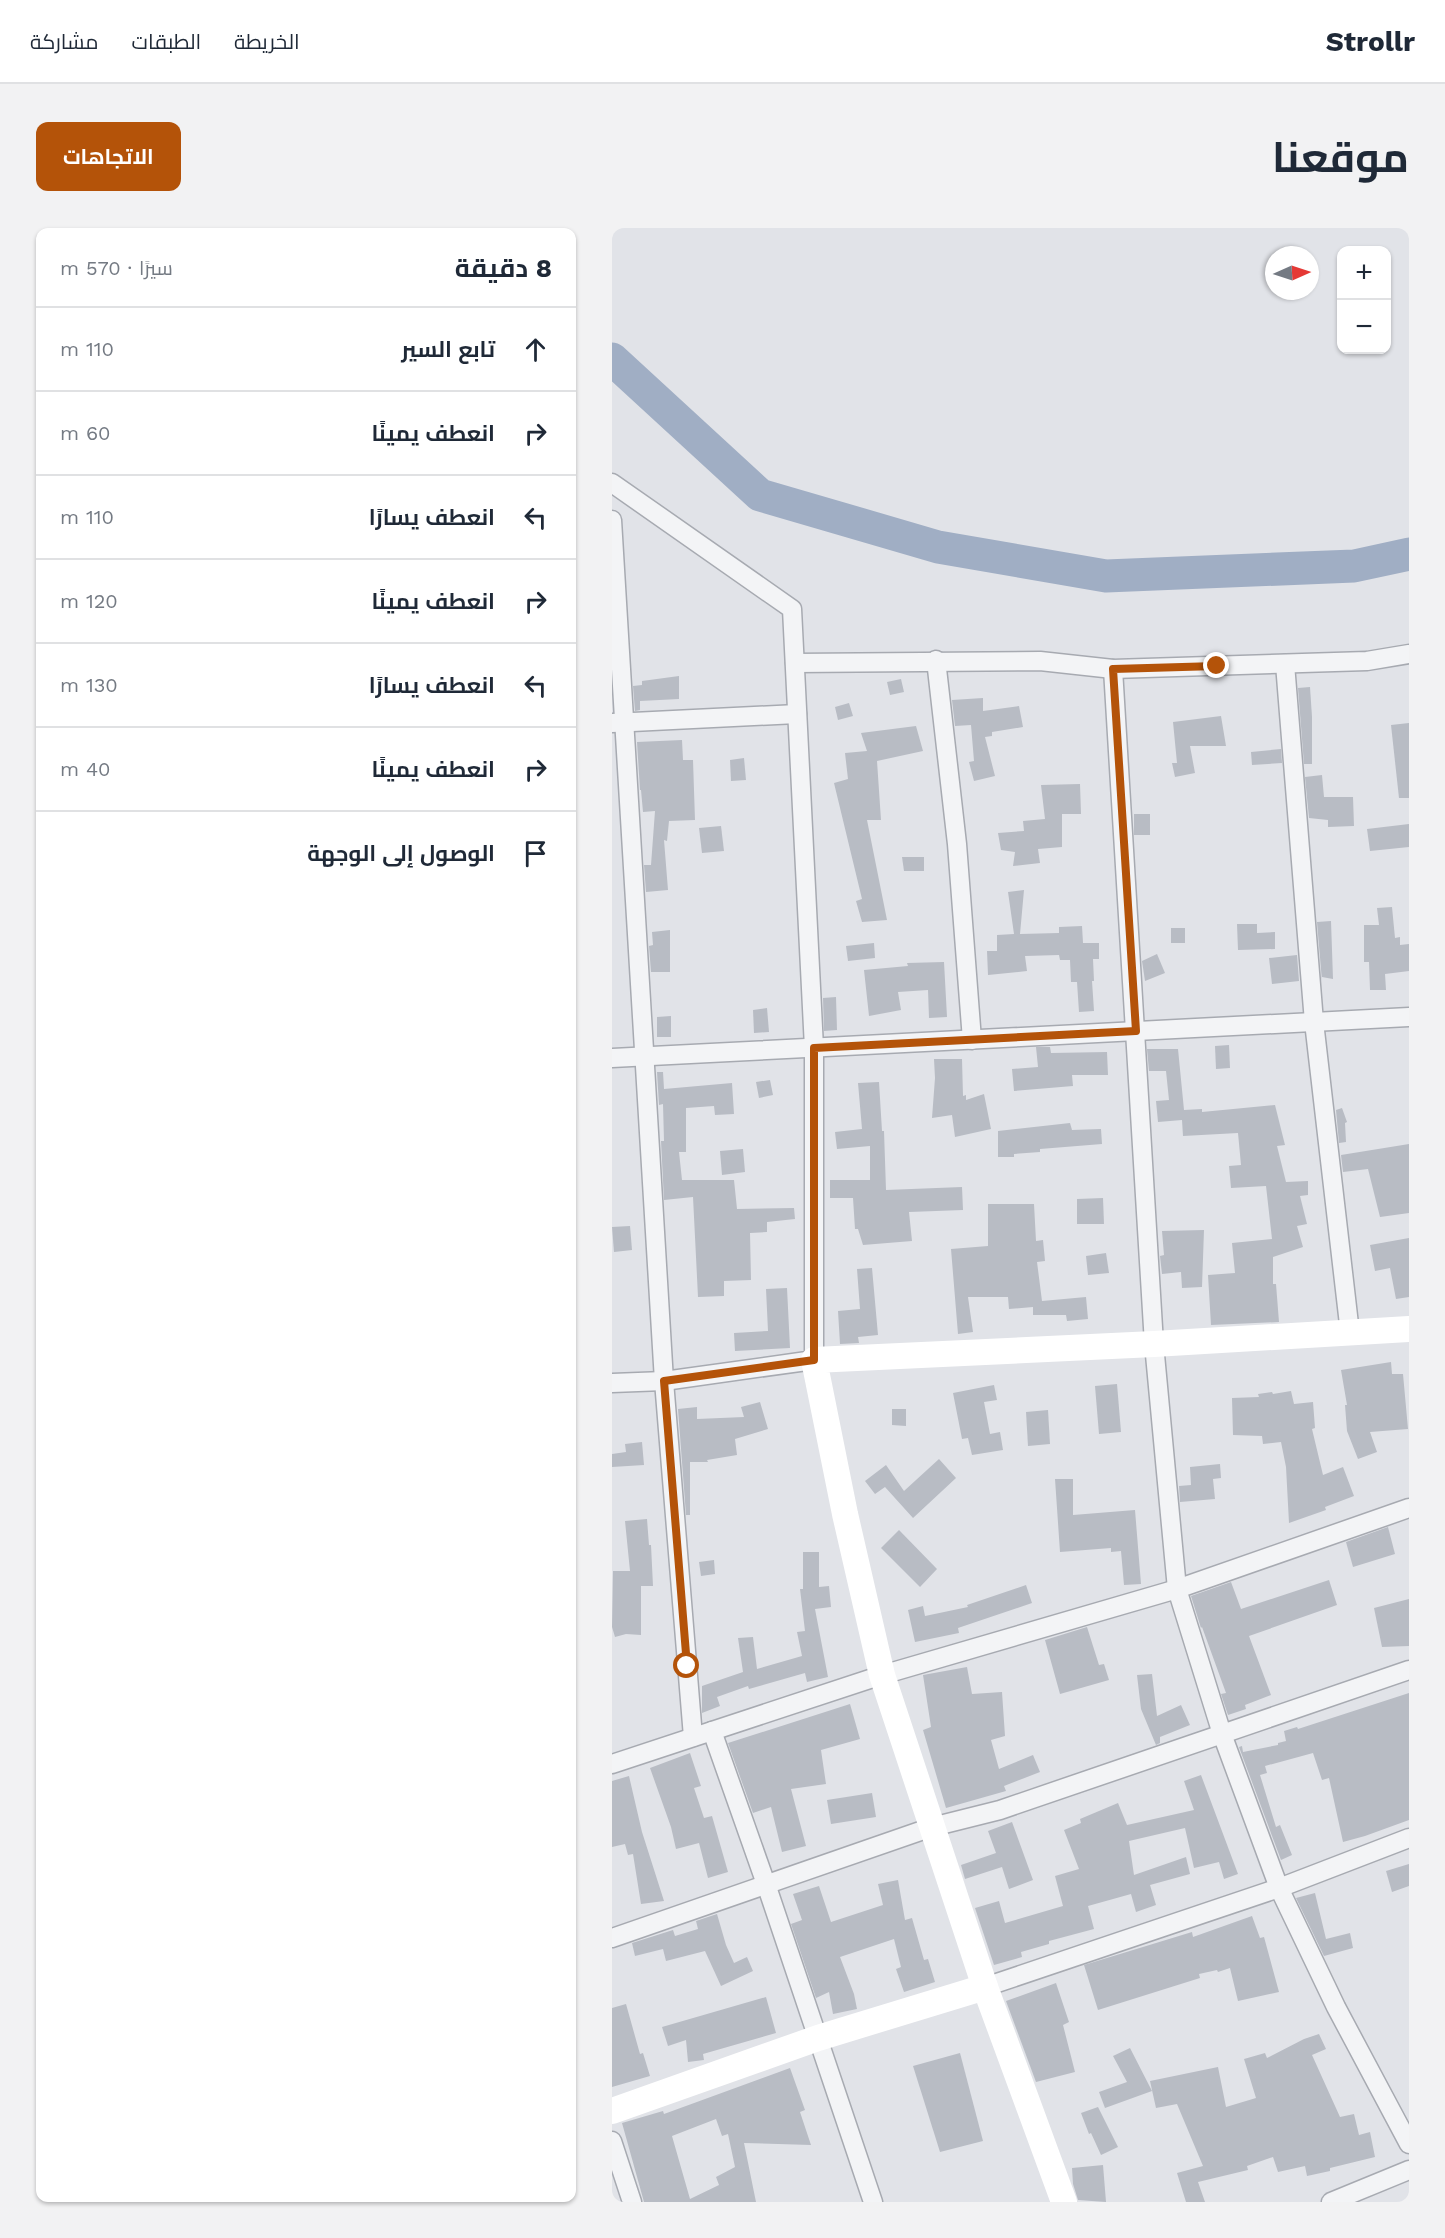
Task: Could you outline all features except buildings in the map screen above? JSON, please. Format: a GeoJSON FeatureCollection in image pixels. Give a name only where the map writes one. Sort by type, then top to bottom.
{"type":"FeatureCollection","features":[{"type":"Feature","properties":{"kind":"main road"},"geometry":{"type":"LineString","coordinates":[[1064,2202],[985,1988],[882,1675],[845,1514],[814,1360],[1409,1329]]}},
{"type":"Feature","properties":{"kind":"main road"},"geometry":{"type":"LineString","coordinates":[[612,2111],[818,2038],[985,1988]]}},
{"type":"Feature","properties":{"kind":"street"},"geometry":{"type":"LineString","coordinates":[[612,483],[792,609],[814,1048],[814,1360],[664,1381],[612,1383]]}},
{"type":"Feature","properties":{"kind":"street"},"geometry":{"type":"LineString","coordinates":[[612,520],[619,723],[644,1057],[664,1381],[693,1737]]}},
{"type":"Feature","properties":{"kind":"street"},"geometry":{"type":"LineString","coordinates":[[795,663],[936,660],[1040,661],[1113,669],[1367,662],[1409,654]]}},
{"type":"Feature","properties":{"kind":"street"},"geometry":{"type":"LineString","coordinates":[[936,660],[957,844],[972,1040]]}},
{"type":"Feature","properties":{"kind":"street"},"geometry":{"type":"LineString","coordinates":[[1285,664],[1314,1022],[1350,1333]]}},
{"type":"Feature","properties":{"kind":"street"},"geometry":{"type":"LineString","coordinates":[[1113,669],[1154,1344],[1177,1589],[1222,1734],[1279,1888],[1336,2007],[1409,2144]]}},
{"type":"Feature","properties":{"kind":"street"},"geometry":{"type":"LineString","coordinates":[[619,723],[797,714]]}},
{"type":"Feature","properties":{"kind":"street"},"geometry":{"type":"LineString","coordinates":[[612,1059],[1409,1017]]}},
{"type":"Feature","properties":{"kind":"street"},"geometry":{"type":"LineString","coordinates":[[612,1764],[882,1675],[1177,1589],[1409,1508]]}},
{"type":"Feature","properties":{"kind":"street"},"geometry":{"type":"LineString","coordinates":[[612,1938],[932,1827],[1000,1810],[1409,1670]]}},
{"type":"Feature","properties":{"kind":"street"},"geometry":{"type":"LineString","coordinates":[[712,1731],[873,2202]]}},
{"type":"Feature","properties":{"kind":"street"},"geometry":{"type":"LineString","coordinates":[[985,1988],[1279,1888],[1409,1838]]}},
{"type":"Feature","properties":{"kind":"street"},"geometry":{"type":"LineString","coordinates":[[612,2141],[632,2202]]}},
{"type":"Feature","properties":{"kind":"street"},"geometry":{"type":"LineString","coordinates":[[1331,2202],[1409,2170]]}},
{"type":"Feature","properties":{"kind":"waterway"},"geometry":{"type":"LineString","coordinates":[[612,359],[760,495],[938,547],[1106,576],[1354,566],[1409,554]]}},
{"type":"Feature","properties":{"kind":"route"},"geometry":{"type":"LineString","coordinates":[[687,1666],[664,1381],[814,1360],[814,1048],[1136,1031],[1113,669],[1217,666]]}}]}
